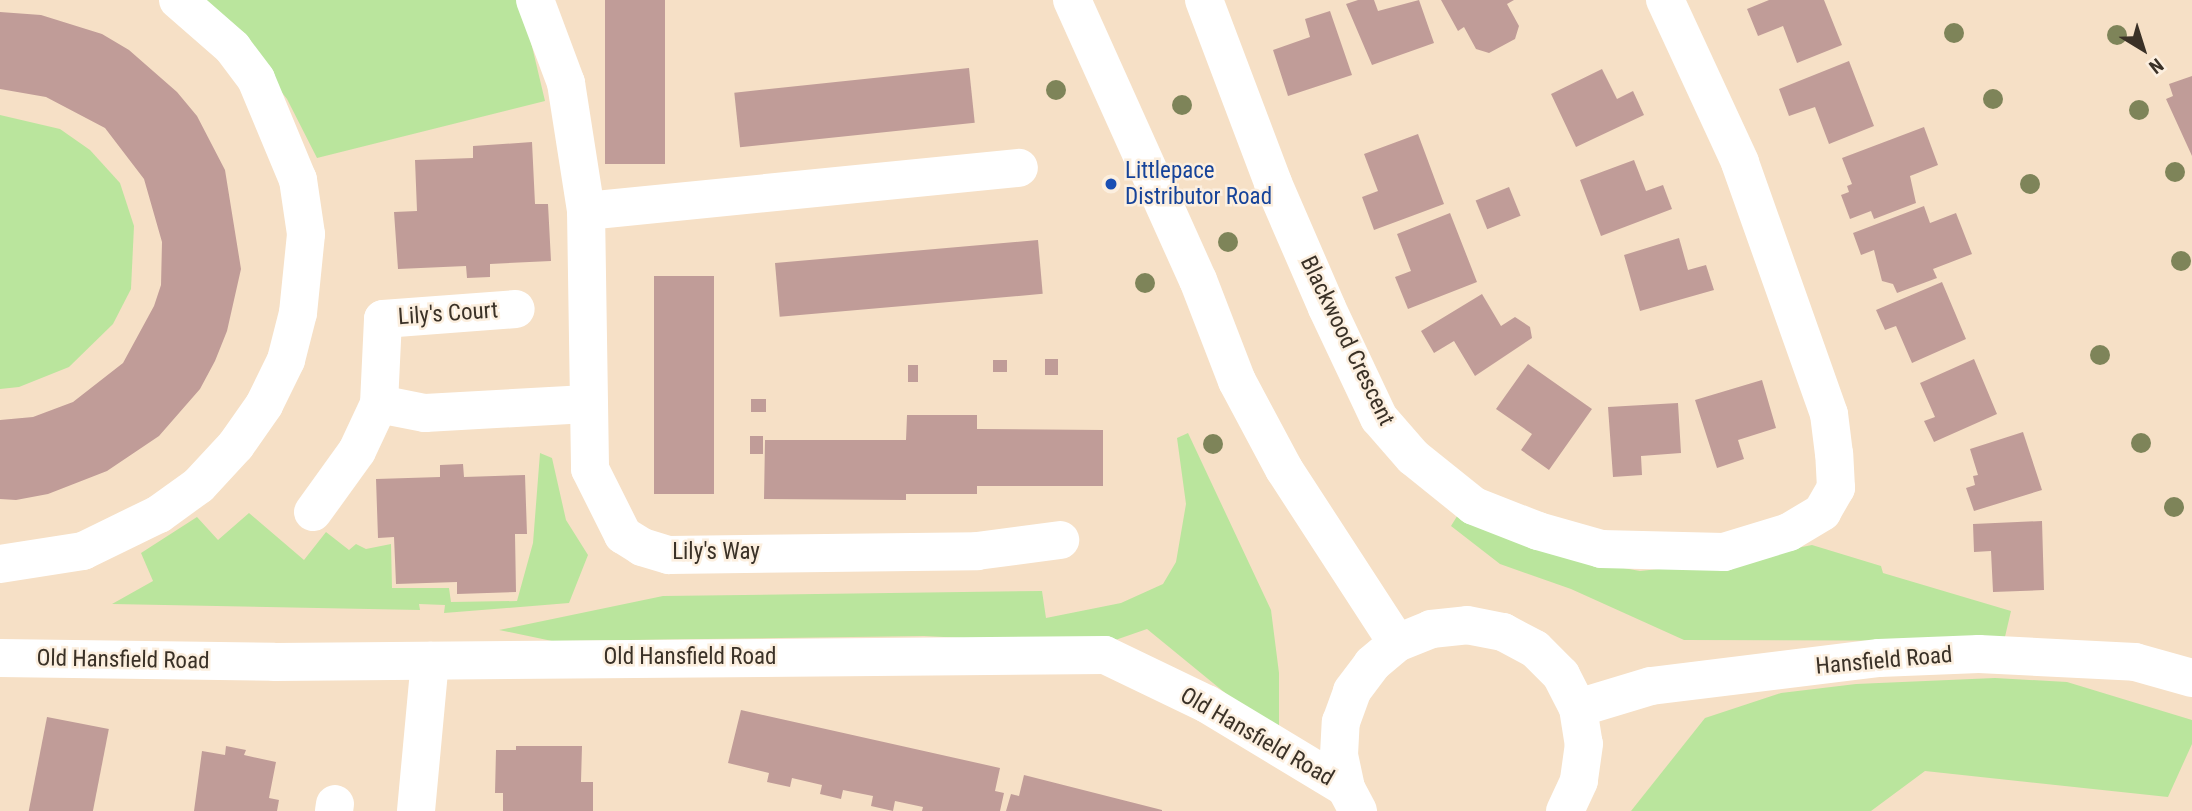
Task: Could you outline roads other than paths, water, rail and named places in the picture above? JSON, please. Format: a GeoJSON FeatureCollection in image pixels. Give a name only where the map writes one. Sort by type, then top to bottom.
{"type":"FeatureCollection","features":[{"type":"Feature","properties":{"kind":"street"},"geometry":{"type":"LineString","coordinates":[[0,564],[83,551],[159,514],[199,485],[236,445],[264,405],[286,360],[298,313],[305,247],[298,180],[256,79],[233,48],[178,0]]}},
{"type":"Feature","properties":{"kind":"street","name":"Lily's Way"},"geometry":{"type":"LineString","coordinates":[[535,0],[566,83],[586,211],[590,469],[623,535],[642,547],[669,555],[977,551],[1060,540]]}},
{"type":"Feature","properties":{"kind":"street"},"geometry":{"type":"LineString","coordinates":[[1072,0],[1198,280],[1237,381],[1284,470],[1397,643]]}},
{"type":"Feature","properties":{"kind":"street","name":"Blackwood Crescent"},"geometry":{"type":"LineString","coordinates":[[1204,0],[1273,183],[1327,308],[1379,418],[1413,457],[1474,506],[1538,531],[1601,549],[1724,552],[1789,533],[1822,512],[1836,488],[1834,454],[1829,414],[1740,162],[1665,0]]}},
{"type":"Feature","properties":{"kind":"street"},"geometry":{"type":"LineString","coordinates":[[586,211],[1019,168]]}},
{"type":"Feature","properties":{"kind":"street","name":"Lily's Court"},"geometry":{"type":"LineString","coordinates":[[313,512],[357,452],[379,404],[383,319],[516,309]]}},
{"type":"Feature","properties":{"kind":"street"},"geometry":{"type":"LineString","coordinates":[[379,404],[425,413],[587,404]]}},
{"type":"Feature","properties":{"kind":"street"},"geometry":{"type":"LineString","coordinates":[[1352,799],[1339,755],[1341,722],[1352,691],[1372,664],[1397,643],[1431,629],[1455,626],[1503,632],[1535,649],[1552,667],[1578,708],[1584,744],[1579,781],[1565,811]]}},
{"type":"Feature","properties":{"kind":"street","name":"Hansfield Road"},"geometry":{"type":"LineString","coordinates":[[1578,708],[1651,686],[1879,658],[1979,653],[2135,662],[2192,678]]}},
{"type":"Feature","properties":{"kind":"street","name":"Old Hansfield Road"},"geometry":{"type":"LineString","coordinates":[[0,658],[430,661],[1105,655],[1207,704],[1352,799]]}},
{"type":"Feature","properties":{"kind":"street"},"geometry":{"type":"LineString","coordinates":[[416,811],[430,661]]}},
{"type":"Feature","properties":{"kind":"place","name":"Littlepace Distributor Road"},"geometry":{"type":"Point","coordinates":[1111,184]}}]}
